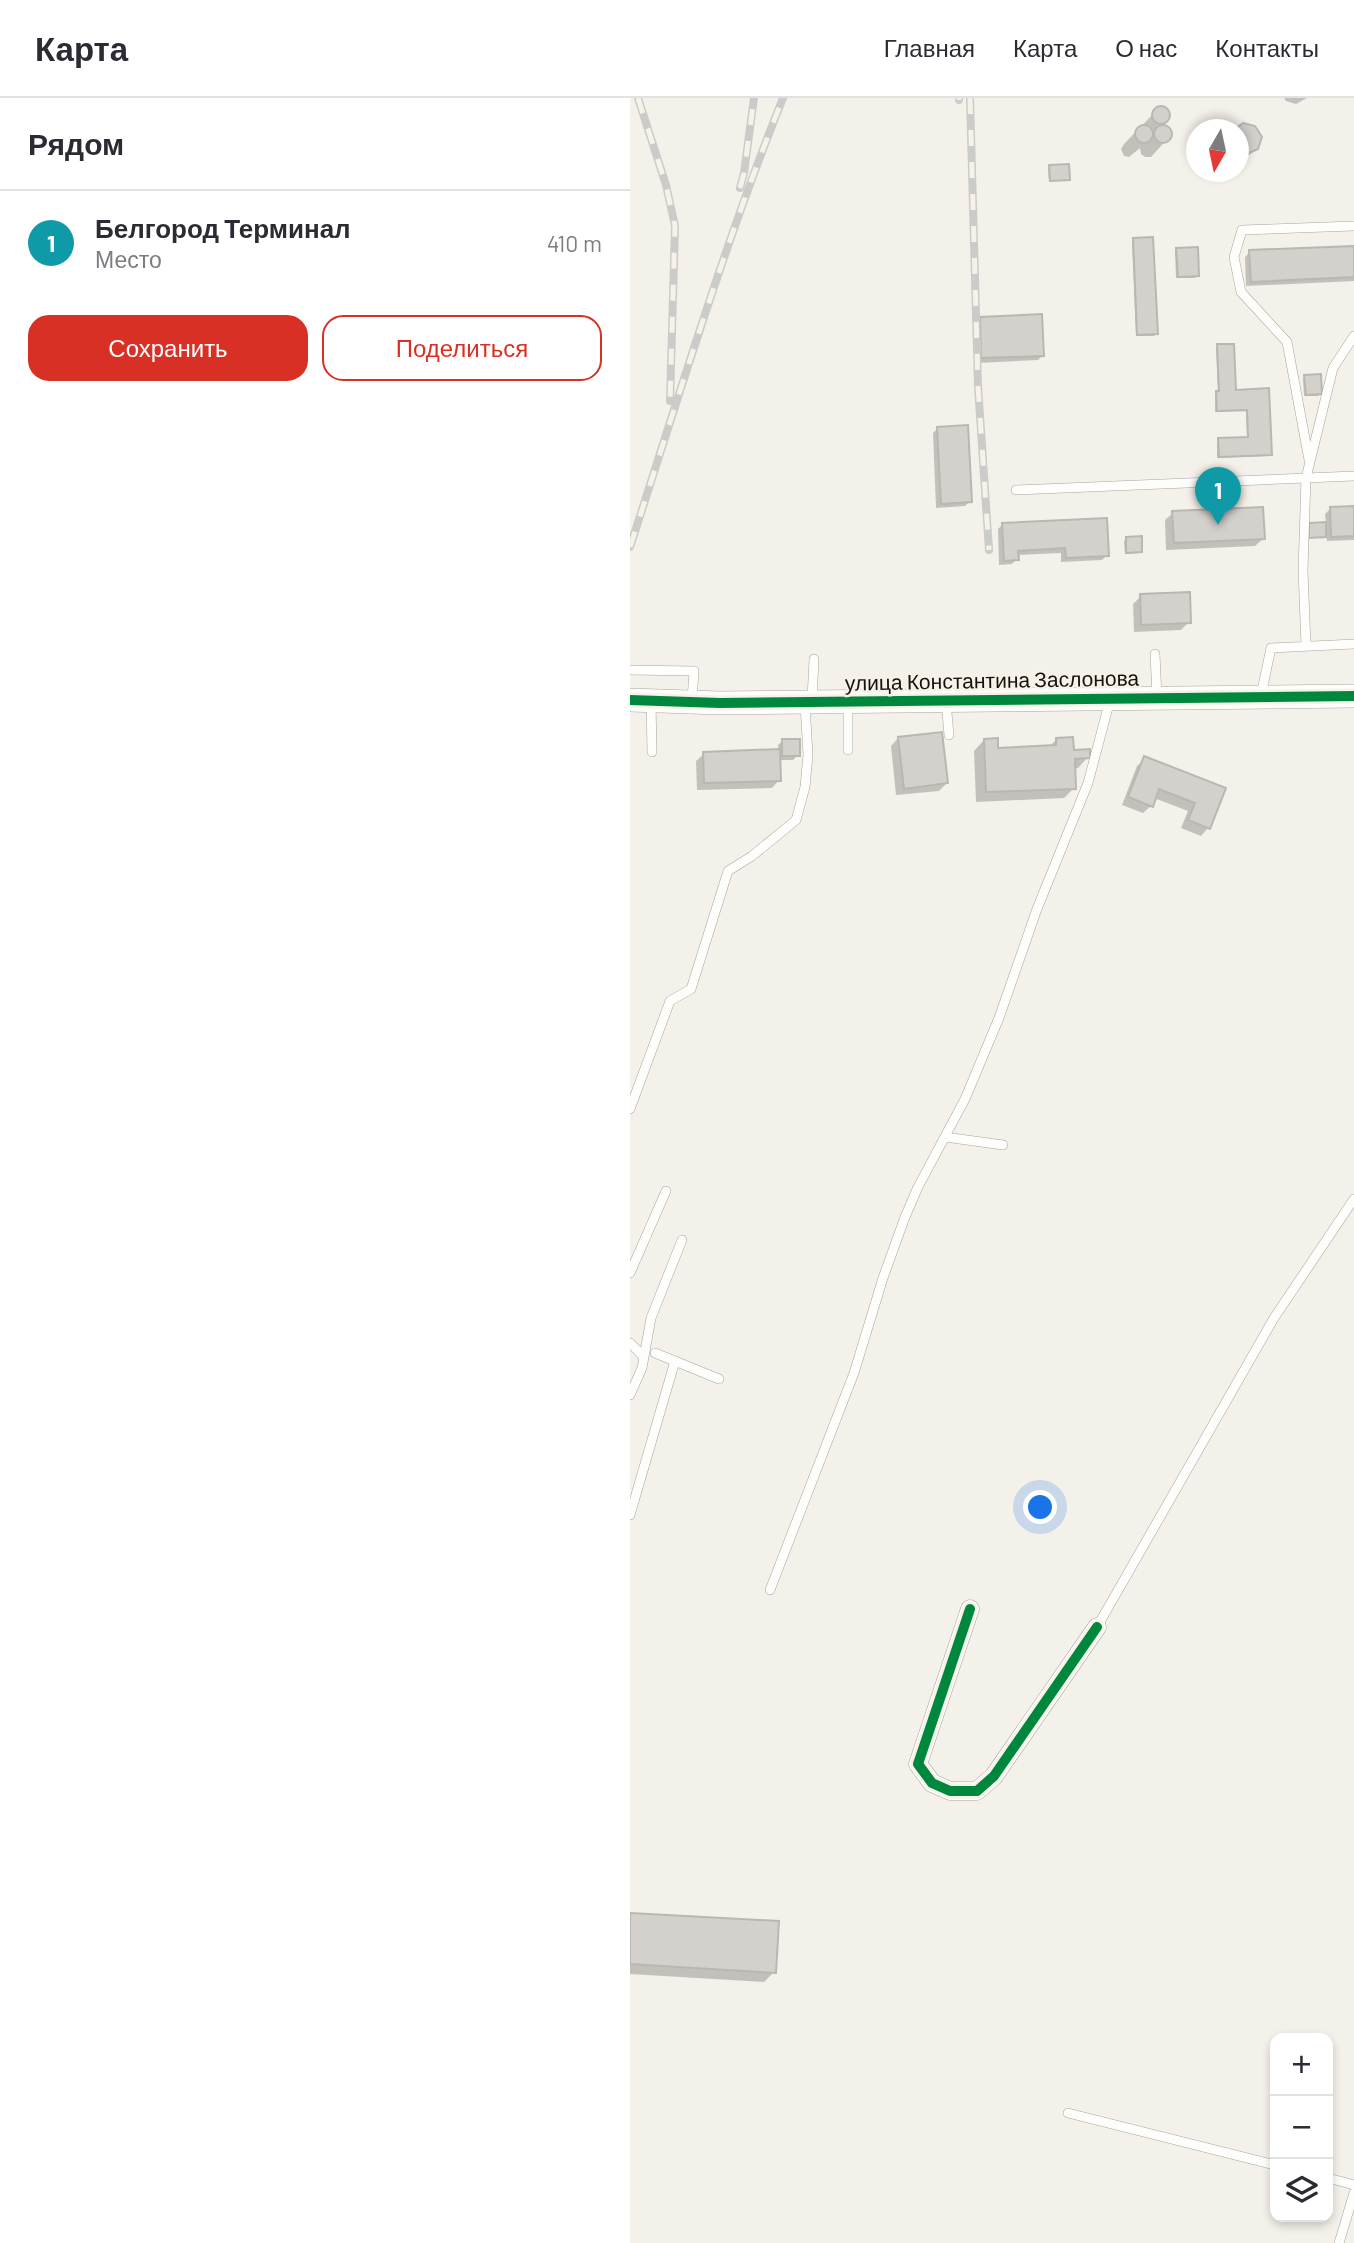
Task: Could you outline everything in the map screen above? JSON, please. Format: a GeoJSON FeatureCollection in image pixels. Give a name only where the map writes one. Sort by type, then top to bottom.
{"type":"FeatureCollection","features":[{"type":"Feature","properties":{"kind":"street","name":"улица Константина Заслонова"},"geometry":{"type":"LineString","coordinates":[[640,700],[848,702],[1354,696]]}},
{"type":"Feature","properties":{"kind":"street"},"geometry":{"type":"LineString","coordinates":[[970,1609],[918,1764],[932,1783],[950,1791],[977,1791],[994,1776],[1097,1627]]}},
{"type":"Feature","properties":{"kind":"lane"},"geometry":{"type":"LineString","coordinates":[[1309,460],[1287,342],[1241,292],[1234,257],[1242,230],[1354,226]]}},
{"type":"Feature","properties":{"kind":"lane"},"geometry":{"type":"LineString","coordinates":[[1306,646],[1303,570],[1306,478],[1333,369],[1354,336]]}},
{"type":"Feature","properties":{"kind":"lane"},"geometry":{"type":"LineString","coordinates":[[1016,490],[1354,476]]}},
{"type":"Feature","properties":{"kind":"lane"},"geometry":{"type":"LineString","coordinates":[[1261,697],[1271,648],[1354,644]]}},
{"type":"Feature","properties":{"kind":"lane"},"geometry":{"type":"LineString","coordinates":[[1155,654],[1157,698]]}},
{"type":"Feature","properties":{"kind":"lane"},"geometry":{"type":"LineString","coordinates":[[630,1109],[670,1001],[691,989],[728,871],[752,856],[796,820],[805,787],[808,702],[814,659]]}},
{"type":"Feature","properties":{"kind":"lane"},"geometry":{"type":"LineString","coordinates":[[630,670],[694,671],[692,702]]}},
{"type":"Feature","properties":{"kind":"lane"},"geometry":{"type":"LineString","coordinates":[[769,1590],[854,1373],[905,1217],[982,1060],[1037,909],[1081,802],[1100,745],[1110,699]]}},
{"type":"Feature","properties":{"kind":"lane"},"geometry":{"type":"LineString","coordinates":[[640,700],[652,752]]}},
{"type":"Feature","properties":{"kind":"lane"},"geometry":{"type":"LineString","coordinates":[[946,701],[949,736]]}},
{"type":"Feature","properties":{"kind":"lane"},"geometry":{"type":"LineString","coordinates":[[848,702],[848,750]]}},
{"type":"Feature","properties":{"kind":"lane"},"geometry":{"type":"LineString","coordinates":[[945,1137],[1003,1144]]}},
{"type":"Feature","properties":{"kind":"lane"},"geometry":{"type":"LineString","coordinates":[[630,1273],[666,1191]]}},
{"type":"Feature","properties":{"kind":"lane"},"geometry":{"type":"LineString","coordinates":[[1097,1627],[1274,1318],[1354,1199]]}},
{"type":"Feature","properties":{"kind":"lane"},"geometry":{"type":"LineString","coordinates":[[630,1395],[642,1368],[648,1325],[682,1240]]}},
{"type":"Feature","properties":{"kind":"lane"},"geometry":{"type":"LineString","coordinates":[[630,1343],[643,1356]]}},
{"type":"Feature","properties":{"kind":"lane"},"geometry":{"type":"LineString","coordinates":[[654,1353],[719,1379]]}},
{"type":"Feature","properties":{"kind":"lane"},"geometry":{"type":"LineString","coordinates":[[630,1515],[675,1361]]}},
{"type":"Feature","properties":{"kind":"lane"},"geometry":{"type":"LineString","coordinates":[[1069,2113],[1270,2164]]}},
{"type":"Feature","properties":{"kind":"lane"},"geometry":{"type":"LineString","coordinates":[[1333,2179],[1354,2185]]}},
{"type":"Feature","properties":{"kind":"lane"},"geometry":{"type":"LineString","coordinates":[[1339,2243],[1354,2193]]}},
{"type":"Feature","properties":{"kind":"building"},"geometry":{"type":"Polygon","coordinates":[[[1161,106],[1167,109],[1170,115],[1167,121],[1161,124],[1155,121],[1152,115],[1155,109],[1161,106]]]}},
{"type":"Feature","properties":{"kind":"building"},"geometry":{"type":"Polygon","coordinates":[[[1249,124],[1255,126],[1262,137],[1258,149],[1249,153],[1249,124]]]}},
{"type":"Feature","properties":{"kind":"building"},"geometry":{"type":"Polygon","coordinates":[[[1144,125],[1150,128],[1153,134],[1150,140],[1144,143],[1138,140],[1135,134],[1138,128],[1144,125]]]}},
{"type":"Feature","properties":{"kind":"building"},"geometry":{"type":"Polygon","coordinates":[[[1163,125],[1169,128],[1172,134],[1169,140],[1163,143],[1157,140],[1154,134],[1157,128],[1163,125]]]}},
{"type":"Feature","properties":{"kind":"building"},"geometry":{"type":"Polygon","coordinates":[[[1069,164],[1070,180],[1050,181],[1049,165],[1069,164]]]}},
{"type":"Feature","properties":{"kind":"building"},"geometry":{"type":"Polygon","coordinates":[[[1153,237],[1158,334],[1137,335],[1133,238],[1153,237]]]}},
{"type":"Feature","properties":{"kind":"building"},"geometry":{"type":"Polygon","coordinates":[[[1354,246],[1354,277],[1251,282],[1249,250],[1354,246]]]}},
{"type":"Feature","properties":{"kind":"building"},"geometry":{"type":"Polygon","coordinates":[[[1198,247],[1199,276],[1178,277],[1176,248],[1198,247]]]}},
{"type":"Feature","properties":{"kind":"building"},"geometry":{"type":"Polygon","coordinates":[[[1042,314],[1044,356],[981,358],[980,317],[1042,314]]]}},
{"type":"Feature","properties":{"kind":"building"},"geometry":{"type":"Polygon","coordinates":[[[1217,344],[1234,344],[1236,390],[1269,388],[1272,455],[1219,457],[1218,438],[1248,437],[1247,410],[1217,411],[1217,344]]]}},
{"type":"Feature","properties":{"kind":"building"},"geometry":{"type":"Polygon","coordinates":[[[1321,374],[1322,394],[1306,395],[1304,375],[1321,374]]]}},
{"type":"Feature","properties":{"kind":"building"},"geometry":{"type":"Polygon","coordinates":[[[968,425],[972,502],[941,504],[937,427],[968,425]]]}},
{"type":"Feature","properties":{"kind":"building"},"geometry":{"type":"Polygon","coordinates":[[[1354,506],[1354,536],[1331,537],[1330,507],[1354,506]]]}},
{"type":"Feature","properties":{"kind":"building"},"geometry":{"type":"Polygon","coordinates":[[[1263,507],[1265,539],[1174,543],[1172,511],[1263,507]]]}},
{"type":"Feature","properties":{"kind":"building"},"geometry":{"type":"Polygon","coordinates":[[[1107,518],[1109,556],[1066,558],[1065,548],[1018,551],[1019,560],[1004,561],[1002,523],[1107,518]]]}},
{"type":"Feature","properties":{"kind":"building"},"geometry":{"type":"Polygon","coordinates":[[[1326,522],[1326,537],[1309,538],[1309,523],[1326,522]]]}},
{"type":"Feature","properties":{"kind":"building"},"geometry":{"type":"Polygon","coordinates":[[[1142,536],[1142,552],[1126,553],[1126,537],[1142,536]]]}},
{"type":"Feature","properties":{"kind":"building"},"geometry":{"type":"Polygon","coordinates":[[[1190,592],[1191,623],[1141,625],[1140,594],[1190,592]]]}},
{"type":"Feature","properties":{"kind":"building"},"geometry":{"type":"Polygon","coordinates":[[[942,732],[948,783],[904,789],[898,737],[942,732]]]}},
{"type":"Feature","properties":{"kind":"building"},"geometry":{"type":"Polygon","coordinates":[[[1073,737],[1074,750],[1090,749],[1090,758],[1075,759],[1076,789],[986,792],[984,739],[998,738],[998,748],[1056,745],[1056,738],[1073,737]]]}},
{"type":"Feature","properties":{"kind":"building"},"geometry":{"type":"Polygon","coordinates":[[[782,739],[800,739],[800,756],[782,756],[782,739]]]}},
{"type":"Feature","properties":{"kind":"building"},"geometry":{"type":"Polygon","coordinates":[[[780,749],[781,781],[704,783],[703,752],[780,749]]]}},
{"type":"Feature","properties":{"kind":"building"},"geometry":{"type":"Polygon","coordinates":[[[1144,756],[1226,788],[1210,829],[1188,820],[1195,803],[1159,789],[1153,807],[1128,797],[1144,756]]]}},
{"type":"Feature","properties":{"kind":"building"},"geometry":{"type":"Polygon","coordinates":[[[630,1913],[779,1921],[776,1973],[630,1964],[630,1913]]]}},
{"type":"Feature","properties":{"kind":"railway"},"geometry":{"type":"LineString","coordinates":[[638,98],[666,185],[675,226],[670,401]]}},
{"type":"Feature","properties":{"kind":"railway"},"geometry":{"type":"LineString","coordinates":[[740,188],[754,98]]}},
{"type":"Feature","properties":{"kind":"railway"},"geometry":{"type":"LineString","coordinates":[[630,547],[722,265],[783,98]]}},
{"type":"Feature","properties":{"kind":"railway"},"geometry":{"type":"LineString","coordinates":[[970,98],[978,386],[989,550]]}},
{"type":"Feature","properties":{"kind":"cycle path"},"geometry":{"type":"LineString","coordinates":[[630,700],[720,703],[1354,696]]}},
{"type":"Feature","properties":{"kind":"cycle path"},"geometry":{"type":"LineString","coordinates":[[970,1609],[918,1764],[932,1783],[950,1791],[977,1791],[994,1776],[1097,1627]]}},
{"type":"Feature","properties":{"kind":"place","name":"Белгород Терминал"},"geometry":{"type":"Point","coordinates":[1218,525]}}]}
